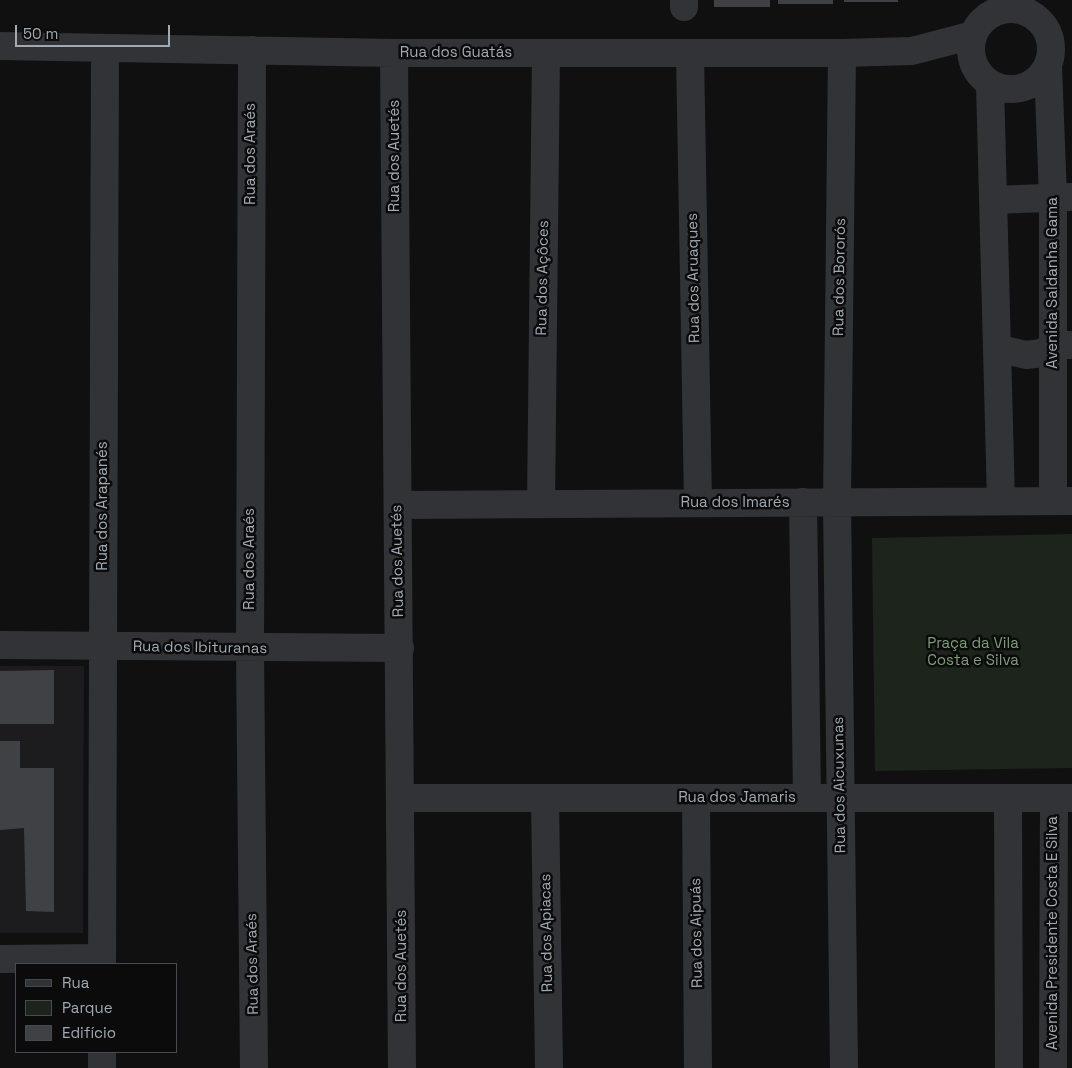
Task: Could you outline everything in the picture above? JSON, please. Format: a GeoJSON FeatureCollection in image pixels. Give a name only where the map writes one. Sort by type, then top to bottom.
{"type":"FeatureCollection","features":[{"type":"Feature","properties":{"kind":"street"},"geometry":{"type":"LineString","coordinates":[[974,0],[974,32],[971,52],[982,75],[994,200],[1001,501]]}},
{"type":"Feature","properties":{"kind":"street","name":"Avenida Saldanha Gama"},"geometry":{"type":"LineString","coordinates":[[1050,0],[1055,49],[1063,197],[1062,501]]}},
{"type":"Feature","properties":{"kind":"street"},"geometry":{"type":"LineString","coordinates":[[974,32],[982,21],[995,12],[1010,9],[1026,11],[1039,20],[1055,49],[1038,80],[1023,88],[1006,90],[982,75]]}},
{"type":"Feature","properties":{"kind":"street","name":"Rua dos Guatás"},"geometry":{"type":"LineString","coordinates":[[0,46],[394,53],[842,53],[912,51],[974,32]]}},
{"type":"Feature","properties":{"kind":"street","name":"Rua dos Arapanés"},"geometry":{"type":"LineString","coordinates":[[102,961],[105,48]]}},
{"type":"Feature","properties":{"kind":"street","name":"Rua dos Araés"},"geometry":{"type":"LineString","coordinates":[[252,50],[250,649],[254,1068]]}},
{"type":"Feature","properties":{"kind":"street","name":"Rua dos Guatás"},"geometry":{"type":"LineString","coordinates":[[912,51],[982,75]]}},
{"type":"Feature","properties":{"kind":"street","name":"Rua dos Auetés"},"geometry":{"type":"LineString","coordinates":[[394,53],[402,1068]]}},
{"type":"Feature","properties":{"kind":"street","name":"Rua dos Açôces"},"geometry":{"type":"LineString","coordinates":[[541,504],[546,53]]}},
{"type":"Feature","properties":{"kind":"street","name":"Rua dos Aruaques"},"geometry":{"type":"LineString","coordinates":[[690,53],[698,503]]}},
{"type":"Feature","properties":{"kind":"street","name":"Rua dos Bororós"},"geometry":{"type":"LineString","coordinates":[[837,502],[842,53]]}},
{"type":"Feature","properties":{"kind":"street"},"geometry":{"type":"LineString","coordinates":[[994,200],[1063,197]]}},
{"type":"Feature","properties":{"kind":"street"},"geometry":{"type":"LineString","coordinates":[[997,348],[1026,355],[1042,353],[1063,345]]}},
{"type":"Feature","properties":{"kind":"street","name":"Rua dos Imarés"},"geometry":{"type":"LineString","coordinates":[[398,505],[1062,501]]}},
{"type":"Feature","properties":{"kind":"street"},"geometry":{"type":"LineString","coordinates":[[803,502],[807,798]]}},
{"type":"Feature","properties":{"kind":"street","name":"Rua dos Aicuxunas"},"geometry":{"type":"LineString","coordinates":[[837,502],[844,1068]]}},
{"type":"Feature","properties":{"kind":"street","name":"Rua dos Ibituranas"},"geometry":{"type":"LineString","coordinates":[[0,645],[250,649],[400,648]]}},
{"type":"Feature","properties":{"kind":"street","name":"Rua dos Jamaris"},"geometry":{"type":"LineString","coordinates":[[401,798],[1063,798]]}},
{"type":"Feature","properties":{"kind":"street","name":"Rua dos Apiacas"},"geometry":{"type":"LineString","coordinates":[[545,798],[549,1068]]}},
{"type":"Feature","properties":{"kind":"street","name":"Rua dos Aipuás"},"geometry":{"type":"LineString","coordinates":[[696,798],[698,1068]]}},
{"type":"Feature","properties":{"kind":"street"},"geometry":{"type":"LineString","coordinates":[[1008,798],[1009,1068]]}},
{"type":"Feature","properties":{"kind":"street","name":"Avenida Presidente Costa E Silva"},"geometry":{"type":"LineString","coordinates":[[1053,1068],[1063,798]]}},
{"type":"Feature","properties":{"kind":"street"},"geometry":{"type":"LineString","coordinates":[[0,959],[102,961]]}},
{"type":"Feature","properties":{"kind":"street"},"geometry":{"type":"LineString","coordinates":[[102,1053],[102,1068]]}},
{"type":"Feature","properties":{"kind":"shaded area"},"geometry":{"type":"Polygon","coordinates":[[[0,666],[84,666],[83,933],[0,933],[0,666]]]}},
{"type":"Feature","properties":{"kind":"green space","name":"Praça da Vila Costa e Silva"},"geometry":{"type":"Polygon","coordinates":[[[1072,534],[1072,768],[875,771],[872,538],[1072,534]]]}},
{"type":"Feature","properties":{"kind":"building"},"geometry":{"type":"Polygon","coordinates":[[[714,0],[770,0],[770,7],[714,7],[714,0]]]}},
{"type":"Feature","properties":{"kind":"building"},"geometry":{"type":"Polygon","coordinates":[[[778,0],[833,0],[833,4],[778,4],[778,0]]]}},
{"type":"Feature","properties":{"kind":"building"},"geometry":{"type":"Polygon","coordinates":[[[844,0],[898,0],[898,2],[844,2],[844,0]]]}},
{"type":"Feature","properties":{"kind":"building"},"geometry":{"type":"Polygon","coordinates":[[[54,670],[54,724],[0,724],[0,671],[54,670]]]}},
{"type":"Feature","properties":{"kind":"building"},"geometry":{"type":"Polygon","coordinates":[[[0,741],[20,741],[20,768],[54,768],[54,912],[26,911],[24,828],[0,830],[0,741]]]}}]}
